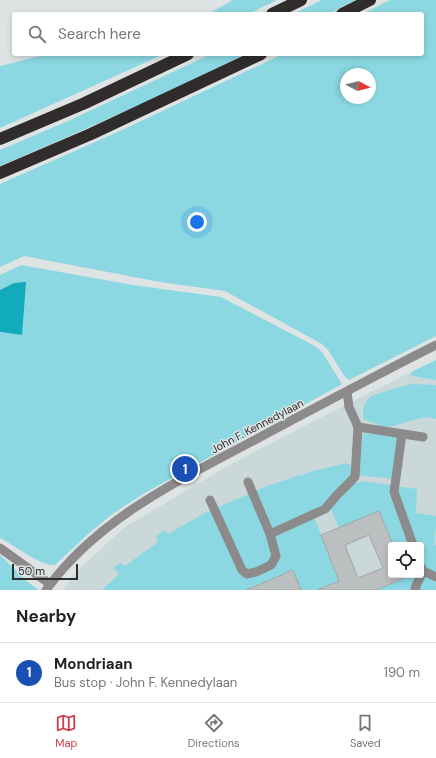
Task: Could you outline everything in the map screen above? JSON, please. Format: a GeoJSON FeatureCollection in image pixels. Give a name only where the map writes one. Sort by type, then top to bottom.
{"type":"FeatureCollection","features":[{"type":"Feature","properties":{"kind":"highway"},"geometry":{"type":"LineString","coordinates":[[276,12],[301,0]]}},
{"type":"Feature","properties":{"kind":"highway"},"geometry":{"type":"LineString","coordinates":[[346,12],[370,0]]}},
{"type":"Feature","properties":{"kind":"highway"},"geometry":{"type":"LineString","coordinates":[[0,139],[85,103],[184,56]]}},
{"type":"Feature","properties":{"kind":"highway"},"geometry":{"type":"LineString","coordinates":[[0,172],[91,134],[256,56]]}},
{"type":"Feature","properties":{"kind":"street","name":"John F. Kennedylaan"},"geometry":{"type":"LineString","coordinates":[[48,587],[87,545],[117,520],[140,505],[186,477],[436,345]]}},
{"type":"Feature","properties":{"kind":"street"},"geometry":{"type":"LineString","coordinates":[[270,534],[325,509],[355,477],[358,427],[350,407],[347,392]]}},
{"type":"Feature","properties":{"kind":"street"},"geometry":{"type":"LineString","coordinates":[[358,427],[423,437]]}},
{"type":"Feature","properties":{"kind":"street"},"geometry":{"type":"LineString","coordinates":[[402,434],[394,492],[413,542]]}},
{"type":"Feature","properties":{"kind":"street"},"geometry":{"type":"LineString","coordinates":[[210,500],[242,570],[247,574],[256,572],[271,565],[276,556],[270,534],[248,482]]}},
{"type":"Feature","properties":{"kind":"street"},"geometry":{"type":"LineString","coordinates":[[0,548],[48,587]]}},
{"type":"Feature","properties":{"kind":"street"},"geometry":{"type":"LineString","coordinates":[[424,569],[436,577]]}},
{"type":"Feature","properties":{"kind":"street"},"geometry":{"type":"LineString","coordinates":[[416,590],[419,578]]}},
{"type":"Feature","properties":{"kind":"shaded area"},"geometry":{"type":"Polygon","coordinates":[[[233,0],[277,0],[252,12],[212,12],[233,0]]]}},
{"type":"Feature","properties":{"kind":"shaded area"},"geometry":{"type":"Polygon","coordinates":[[[322,0],[356,0],[332,12],[297,12],[322,0]]]}},
{"type":"Feature","properties":{"kind":"shaded area"},"geometry":{"type":"Polygon","coordinates":[[[390,0],[436,0],[436,336],[349,380],[345,377],[328,350],[322,344],[225,291],[160,282],[24,256],[0,267],[0,184],[120,131],[279,56],[424,56],[424,12],[366,12],[390,0]]]}},
{"type":"Feature","properties":{"kind":"shaded area"},"geometry":{"type":"Polygon","coordinates":[[[40,56],[160,56],[0,128],[0,66],[40,56]]]}},
{"type":"Feature","properties":{"kind":"shaded area"},"geometry":{"type":"Polygon","coordinates":[[[207,56],[242,56],[168,92],[0,166],[0,150],[66,122],[207,56]]]}},
{"type":"Feature","properties":{"kind":"shaded area"},"geometry":{"type":"Polygon","coordinates":[[[21,265],[133,285],[221,297],[315,346],[322,352],[342,384],[143,494],[111,515],[55,565],[41,562],[0,538],[0,332],[22,335],[14,283],[0,290],[0,275],[21,265]]]}},
{"type":"Feature","properties":{"kind":"shaded area"},"geometry":{"type":"Polygon","coordinates":[[[26,282],[22,335],[0,332],[0,290],[14,283],[26,282]]]}},
{"type":"Feature","properties":{"kind":"shaded area"},"geometry":{"type":"Polygon","coordinates":[[[436,360],[436,380],[412,376],[411,372],[436,360]]]}},
{"type":"Feature","properties":{"kind":"shaded area"},"geometry":{"type":"Polygon","coordinates":[[[411,372],[412,376],[436,380],[436,590],[63,590],[81,567],[125,527],[224,468],[411,372]]]}},
{"type":"Feature","properties":{"kind":"shaded area"},"geometry":{"type":"Polygon","coordinates":[[[412,384],[436,385],[436,419],[426,417],[385,427],[363,419],[365,403],[371,396],[412,384]]]}},
{"type":"Feature","properties":{"kind":"shaded area"},"geometry":{"type":"Polygon","coordinates":[[[363,433],[398,437],[393,479],[358,475],[363,433]]]}},
{"type":"Feature","properties":{"kind":"shaded area"},"geometry":{"type":"Polygon","coordinates":[[[347,463],[351,466],[353,473],[349,486],[362,481],[417,489],[416,513],[436,516],[434,544],[436,545],[436,590],[376,590],[406,578],[424,578],[424,542],[392,542],[379,511],[339,528],[331,509],[334,503],[325,503],[312,511],[342,590],[102,590],[119,574],[113,568],[120,563],[125,566],[158,542],[156,536],[165,530],[168,534],[205,513],[262,488],[302,474],[297,478],[309,472],[347,463]]]}},
{"type":"Feature","properties":{"kind":"shaded area"},"geometry":{"type":"Polygon","coordinates":[[[0,555],[29,583],[39,590],[0,590],[0,555]]]}},
{"type":"Feature","properties":{"kind":"building"},"geometry":{"type":"Polygon","coordinates":[[[379,511],[392,542],[388,542],[388,578],[405,578],[376,590],[317,590],[339,581],[321,535],[379,511]],[[369,535],[345,545],[358,578],[383,568],[369,535]]]}},
{"type":"Feature","properties":{"kind":"building"},"geometry":{"type":"Polygon","coordinates":[[[293,570],[301,590],[246,590],[284,573],[293,570]]]}},
{"type":"Feature","properties":{"kind":"place","name":"Mondriaan"},"geometry":{"type":"Point","coordinates":[185,469]}}]}
